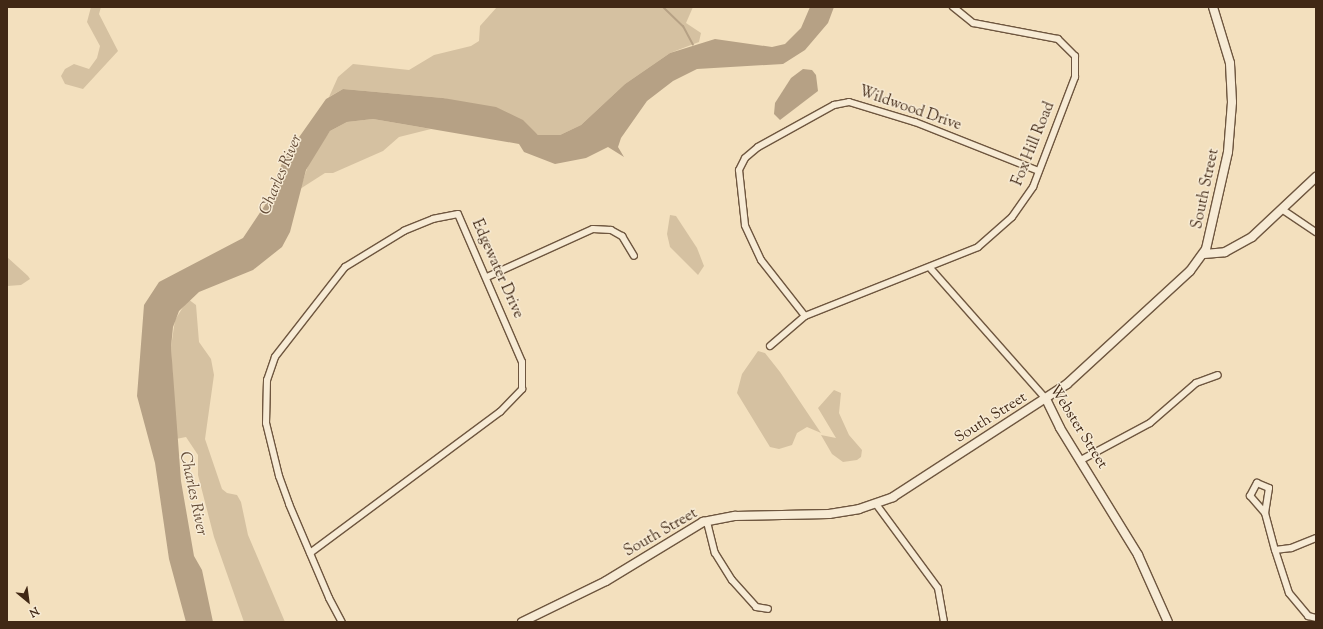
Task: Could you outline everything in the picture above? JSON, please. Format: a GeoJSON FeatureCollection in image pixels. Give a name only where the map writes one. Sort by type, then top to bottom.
{"type":"FeatureCollection","features":[{"type":"Feature","properties":{"kind":"street","name":"Fox Hill Road"},"geometry":{"type":"LineString","coordinates":[[770,346],[805,316],[930,268],[978,247],[996,233],[1029,194],[1076,73],[1074,52],[1058,39],[972,23],[953,7]]}},
{"type":"Feature","properties":{"kind":"street","name":"South Street"},"geometry":{"type":"LineString","coordinates":[[522,622],[602,583],[692,527],[735,516],[829,514],[876,504],[893,497],[1046,399],[1184,277],[1204,254],[1214,225],[1232,127],[1232,72],[1213,7]]}},
{"type":"Feature","properties":{"kind":"street","name":"Wildwood Drive"},"geometry":{"type":"LineString","coordinates":[[805,316],[761,260],[745,225],[739,170],[744,158],[758,147],[834,105],[849,102],[915,122],[1039,171]]}},
{"type":"Feature","properties":{"kind":"street"},"geometry":{"type":"LineString","coordinates":[[1204,254],[1220,253],[1244,243],[1283,210],[1316,177]]}},
{"type":"Feature","properties":{"kind":"street"},"geometry":{"type":"LineString","coordinates":[[1283,210],[1316,232]]}},
{"type":"Feature","properties":{"kind":"street","name":"Edgewater Drive"},"geometry":{"type":"LineString","coordinates":[[310,553],[518,396],[525,373],[522,362],[487,277],[458,214],[433,219],[379,244],[345,267],[275,357],[264,401],[266,423],[279,476],[310,553],[342,622]]}},
{"type":"Feature","properties":{"kind":"street"},"geometry":{"type":"LineString","coordinates":[[487,277],[593,228],[611,230],[622,236],[634,256]]}},
{"type":"Feature","properties":{"kind":"street","name":"Webster Street"},"geometry":{"type":"LineString","coordinates":[[930,268],[1046,399],[1138,555],[1168,622]]}},
{"type":"Feature","properties":{"kind":"street"},"geometry":{"type":"LineString","coordinates":[[1081,460],[1150,423],[1196,383],[1218,375]]}},
{"type":"Feature","properties":{"kind":"street"},"geometry":{"type":"LineString","coordinates":[[1265,513],[1250,496],[1257,483],[1269,488],[1265,513],[1289,593],[1308,616],[1316,618]]}},
{"type":"Feature","properties":{"kind":"street"},"geometry":{"type":"LineString","coordinates":[[876,504],[938,588],[944,622]]}},
{"type":"Feature","properties":{"kind":"street"},"geometry":{"type":"LineString","coordinates":[[707,522],[715,553],[732,580],[756,607],[768,609]]}},
{"type":"Feature","properties":{"kind":"street"},"geometry":{"type":"LineString","coordinates":[[1275,550],[1316,538]]}},
{"type":"Feature","properties":{"kind":"shaded area"},"geometry":{"type":"Polygon","coordinates":[[[91,7],[101,7],[99,14],[118,51],[83,89],[65,84],[61,76],[65,69],[74,64],[89,69],[97,58],[100,46],[87,22],[91,7]]]}},
{"type":"Feature","properties":{"kind":"shaded area"},"geometry":{"type":"Polygon","coordinates":[[[497,7],[693,7],[686,23],[701,33],[699,42],[670,53],[625,84],[581,125],[560,135],[538,135],[515,117],[443,98],[343,89],[329,97],[338,77],[353,64],[409,70],[434,55],[471,46],[479,41],[480,26],[497,7]]]}},
{"type":"Feature","properties":{"kind":"shaded area"},"geometry":{"type":"Polygon","coordinates":[[[373,119],[431,129],[399,137],[383,151],[333,173],[325,173],[300,189],[310,160],[330,131],[347,122],[373,119]]]}},
{"type":"Feature","properties":{"kind":"shaded area"},"geometry":{"type":"Polygon","coordinates":[[[670,215],[676,216],[697,248],[704,266],[698,275],[670,247],[667,234],[670,215]]]}},
{"type":"Feature","properties":{"kind":"shaded area"},"geometry":{"type":"Polygon","coordinates":[[[7,257],[30,279],[21,285],[7,286],[7,257]]]}},
{"type":"Feature","properties":{"kind":"shaded area"},"geometry":{"type":"Polygon","coordinates":[[[188,299],[196,305],[199,342],[211,359],[214,375],[205,439],[222,489],[227,493],[237,495],[241,502],[248,535],[285,622],[244,622],[214,537],[198,475],[198,455],[186,437],[176,439],[171,347],[175,320],[188,299]]]}},
{"type":"Feature","properties":{"kind":"shaded area"},"geometry":{"type":"Polygon","coordinates":[[[758,351],[765,353],[780,372],[821,433],[807,427],[797,433],[792,445],[779,449],[770,447],[737,393],[742,374],[758,351]]]}},
{"type":"Feature","properties":{"kind":"shaded area"},"geometry":{"type":"Polygon","coordinates":[[[834,390],[841,393],[839,413],[849,435],[862,450],[861,457],[857,460],[843,462],[832,454],[821,435],[836,438],[818,408],[834,390]]]}},
{"type":"Feature","properties":{"kind":"water","name":"Charles River"},"geometry":{"type":"Polygon","coordinates":[[[810,7],[834,7],[828,23],[805,50],[783,64],[697,69],[673,81],[647,101],[621,138],[618,147],[624,157],[608,147],[586,158],[555,164],[524,152],[519,144],[373,119],[347,122],[330,131],[306,170],[290,232],[282,247],[253,270],[199,292],[179,311],[173,327],[171,347],[181,481],[194,556],[202,570],[213,622],[186,622],[169,559],[155,463],[137,396],[144,305],[159,282],[243,238],[271,196],[283,160],[326,99],[343,89],[443,98],[496,107],[523,120],[538,135],[560,135],[581,125],[625,84],[670,53],[715,39],[772,47],[785,44],[801,28],[810,7]]]}},
{"type":"Feature","properties":{"kind":"water"},"geometry":{"type":"Polygon","coordinates":[[[803,69],[812,70],[816,75],[818,91],[780,120],[774,114],[775,103],[791,78],[803,69]]]}},
{"type":"Feature","properties":{"kind":"waterway"},"geometry":{"type":"LineString","coordinates":[[663,7],[683,26],[693,45]]}}]}
